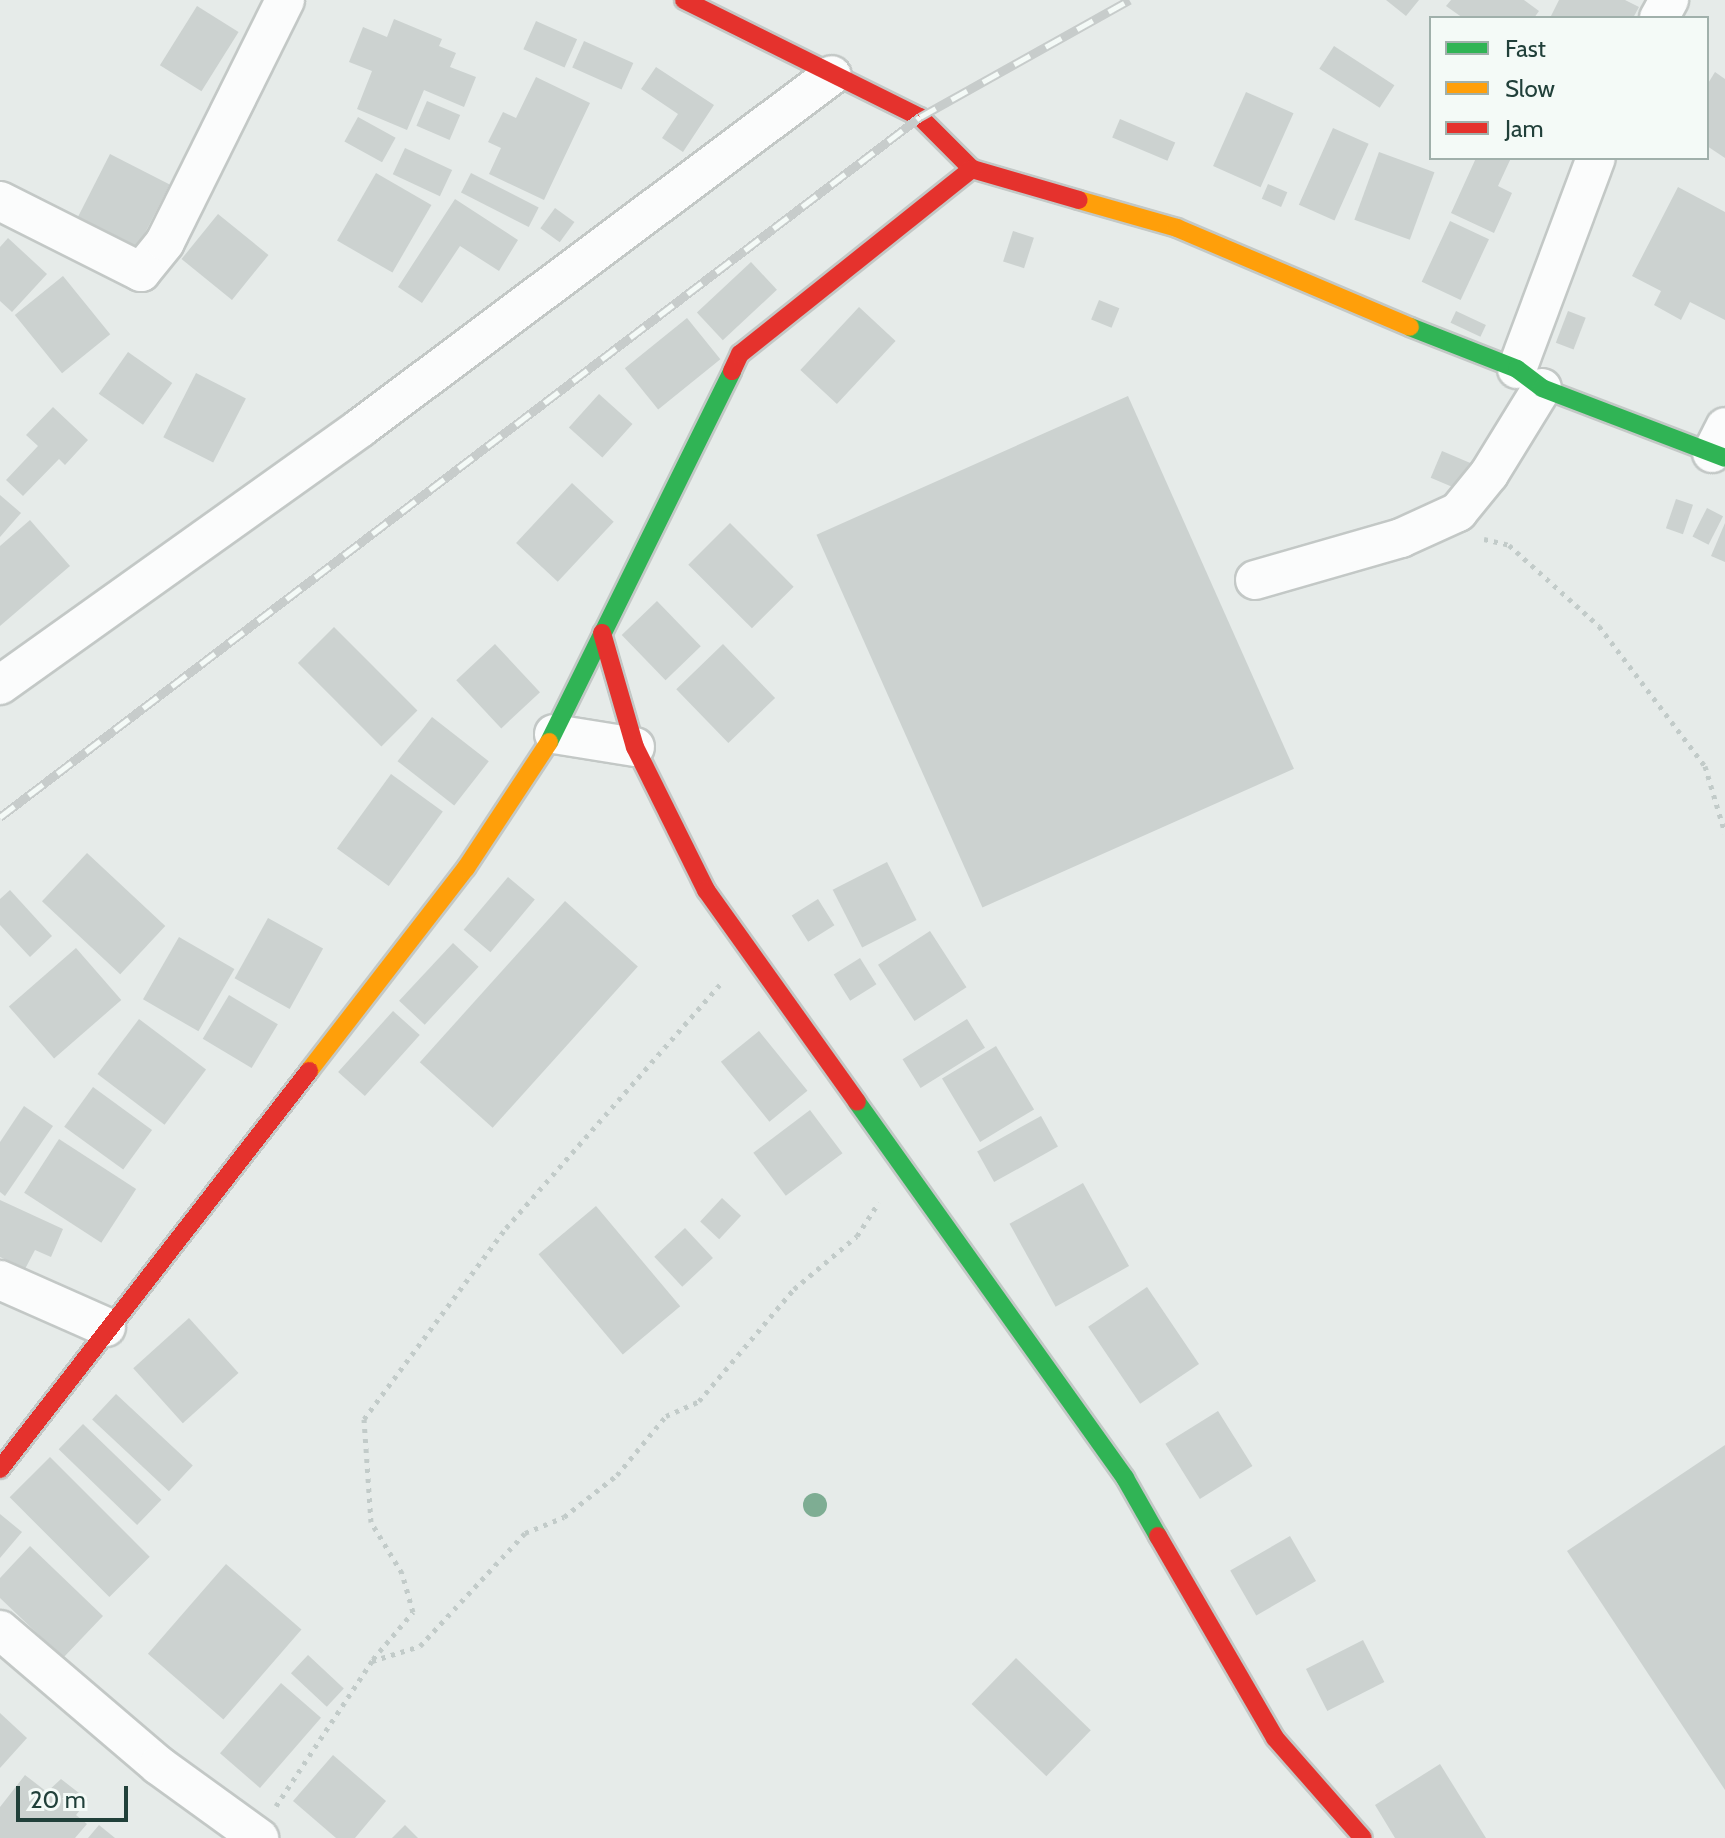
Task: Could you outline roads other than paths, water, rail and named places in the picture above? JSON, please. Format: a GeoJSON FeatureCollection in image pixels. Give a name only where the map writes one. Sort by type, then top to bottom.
{"type":"FeatureCollection","features":[{"type":"Feature","properties":{"kind":"street"},"geometry":{"type":"LineString","coordinates":[[0,201],[141,272],[165,242],[285,0]]}},
{"type":"Feature","properties":{"kind":"street"},"geometry":{"type":"LineString","coordinates":[[684,0],[920,117],[972,169],[1177,228],[1529,378],[1721,446]]}},
{"type":"Feature","properties":{"kind":"street"},"geometry":{"type":"LineString","coordinates":[[0,685],[360,428],[832,75]]}},
{"type":"Feature","properties":{"kind":"street"},"geometry":{"type":"LineString","coordinates":[[1255,580],[1401,538],[1458,512],[1489,474],[1529,378],[1595,160]]}},
{"type":"Feature","properties":{"kind":"street"},"geometry":{"type":"LineString","coordinates":[[0,1469],[106,1327],[466,868],[554,734],[740,354],[972,169]]}},
{"type":"Feature","properties":{"kind":"street"},"geometry":{"type":"LineString","coordinates":[[602,633],[635,747],[706,890],[1125,1478],[1275,1738],[1363,1838]]}},
{"type":"Feature","properties":{"kind":"street"},"geometry":{"type":"LineString","coordinates":[[554,734],[635,747]]}},
{"type":"Feature","properties":{"kind":"street"},"geometry":{"type":"LineString","coordinates":[[0,1280],[106,1327]]}},
{"type":"Feature","properties":{"kind":"street"},"geometry":{"type":"LineString","coordinates":[[0,1630],[158,1765],[258,1837]]}},
{"type":"Feature","properties":{"kind":"railway"},"geometry":{"type":"LineString","coordinates":[[0,817],[920,117],[1129,0]]}}]}
